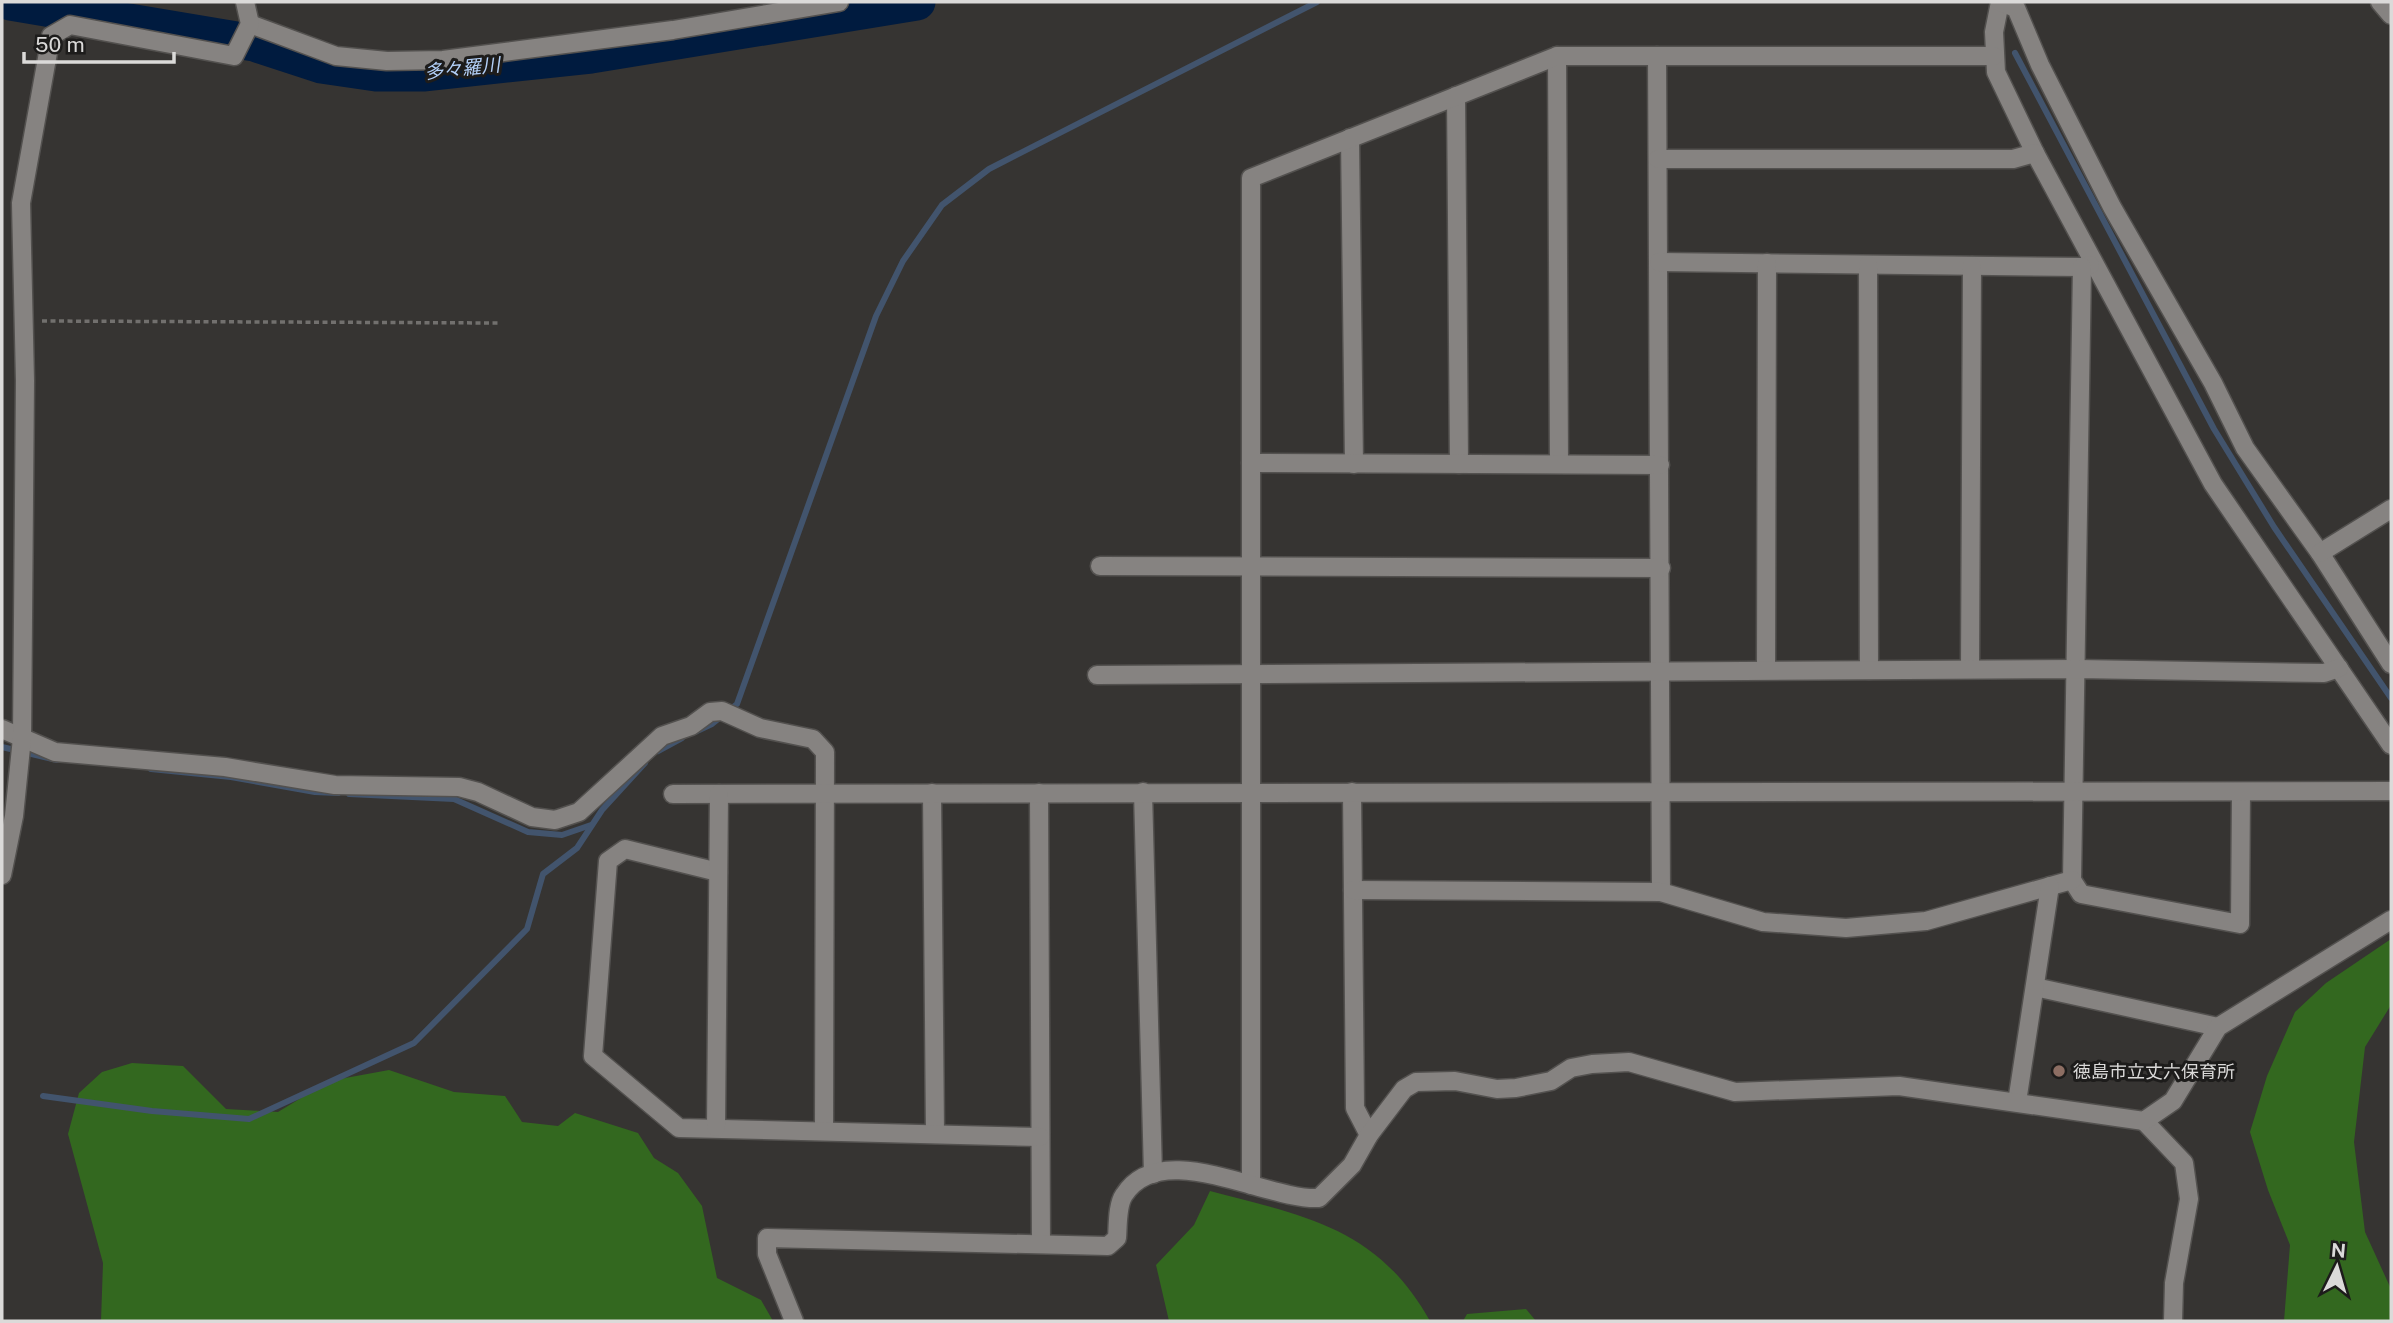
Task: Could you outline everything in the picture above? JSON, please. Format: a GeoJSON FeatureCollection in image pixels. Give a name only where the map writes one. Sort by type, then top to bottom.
{"type":"FeatureCollection","features":[{"type":"Feature","properties":{"kind":"street"},"geometry":{"type":"LineString","coordinates":[[2,875],[14,816],[21,749],[21,203],[51,36],[70,25],[234,56],[248,28],[245,2]]}},
{"type":"Feature","properties":{"kind":"street"},"geometry":{"type":"LineString","coordinates":[[248,28],[336,56],[387,61],[443,60],[673,30],[839,2]]}},
{"type":"Feature","properties":{"kind":"street"},"geometry":{"type":"LineString","coordinates":[[2391,664],[2320,553],[2245,448],[2213,383],[2112,207],[2039,65],[2016,8],[2000,2],[1994,32],[1994,56],[2001,88],[2088,266],[2213,484],[2391,745]]}},
{"type":"Feature","properties":{"kind":"street"},"geometry":{"type":"LineString","coordinates":[[2380,2],[2391,15]]}},
{"type":"Feature","properties":{"kind":"street"},"geometry":{"type":"LineString","coordinates":[[1251,1185],[1251,178],[1557,56],[1994,56]]}},
{"type":"Feature","properties":{"kind":"street"},"geometry":{"type":"LineString","coordinates":[[1557,56],[1559,464]]}},
{"type":"Feature","properties":{"kind":"street"},"geometry":{"type":"LineString","coordinates":[[1657,56],[1661,892]]}},
{"type":"Feature","properties":{"kind":"street"},"geometry":{"type":"LineString","coordinates":[[1456,96],[1459,464]]}},
{"type":"Feature","properties":{"kind":"street"},"geometry":{"type":"LineString","coordinates":[[1350,138],[1354,464]]}},
{"type":"Feature","properties":{"kind":"street"},"geometry":{"type":"LineString","coordinates":[[1658,159],[2013,159],[2035,153]]}},
{"type":"Feature","properties":{"kind":"street"},"geometry":{"type":"LineString","coordinates":[[1659,262],[2088,266]]}},
{"type":"Feature","properties":{"kind":"street"},"geometry":{"type":"LineString","coordinates":[[1766,670],[1767,263]]}},
{"type":"Feature","properties":{"kind":"street"},"geometry":{"type":"LineString","coordinates":[[1868,265],[1869,670]]}},
{"type":"Feature","properties":{"kind":"street"},"geometry":{"type":"LineString","coordinates":[[1970,669],[1972,266]]}},
{"type":"Feature","properties":{"kind":"street"},"geometry":{"type":"LineString","coordinates":[[2088,266],[2071,792],[2072,880],[2081,894],[2240,924],[2241,792]]}},
{"type":"Feature","properties":{"kind":"street"},"geometry":{"type":"LineString","coordinates":[[1251,463],[1660,465]]}},
{"type":"Feature","properties":{"kind":"street"},"geometry":{"type":"LineString","coordinates":[[2320,553],[2391,509]]}},
{"type":"Feature","properties":{"kind":"street"},"geometry":{"type":"LineString","coordinates":[[1100,566],[1661,568]]}},
{"type":"Feature","properties":{"kind":"street"},"geometry":{"type":"LineString","coordinates":[[1097,675],[1970,669],[2324,673],[2339,668]]}},
{"type":"Feature","properties":{"kind":"street"},"geometry":{"type":"LineString","coordinates":[[2,729],[21,749],[225,767],[335,785],[459,787],[478,792],[531,817],[555,820],[579,812],[662,736],[691,726],[710,712],[729,714],[761,728],[813,739],[825,752],[824,1130]]}},
{"type":"Feature","properties":{"kind":"street"},"geometry":{"type":"LineString","coordinates":[[673,794],[2391,791]]}},
{"type":"Feature","properties":{"kind":"street"},"geometry":{"type":"LineString","coordinates":[[1143,792],[1153,1174]]}},
{"type":"Feature","properties":{"kind":"street"},"geometry":{"type":"LineString","coordinates":[[1352,792],[1355,1108],[1369,1135]]}},
{"type":"Feature","properties":{"kind":"street"},"geometry":{"type":"LineString","coordinates":[[932,793],[935,1134]]}},
{"type":"Feature","properties":{"kind":"street"},"geometry":{"type":"LineString","coordinates":[[1039,793],[1041,1243]]}},
{"type":"Feature","properties":{"kind":"street"},"geometry":{"type":"LineString","coordinates":[[716,1127],[719,794]]}},
{"type":"Feature","properties":{"kind":"street"},"geometry":{"type":"LineString","coordinates":[[718,872],[625,849],[608,861],[593,1056],[679,1128],[1040,1137]]}},
{"type":"Feature","properties":{"kind":"street"},"geometry":{"type":"LineString","coordinates":[[1353,890],[1661,892],[1763,922],[1846,928],[1926,921],[2072,880]]}},
{"type":"Feature","properties":{"kind":"street"},"geometry":{"type":"LineString","coordinates":[[2017,1102],[2050,886]]}},
{"type":"Feature","properties":{"kind":"street"},"geometry":{"type":"LineString","coordinates":[[2144,1121],[2173,1101],[2218,1027],[2391,920]]}},
{"type":"Feature","properties":{"kind":"street"},"geometry":{"type":"LineString","coordinates":[[2035,986],[2218,1027]]}},
{"type":"Feature","properties":{"kind":"street"},"geometry":{"type":"LineString","coordinates":[[794,1321],[768,1254],[767,1238],[1108,1246],[1118,1238],[1122,1196],[1141,1177],[1170,1171],[1215,1173],[1279,1194],[1320,1198],[1352,1165],[1369,1135],[1404,1089],[1416,1082],[1455,1081],[1497,1089],[1516,1088],[1551,1081],[1571,1068],[1629,1062],[1735,1092],[1899,1086],[2144,1121],[2184,1163],[2186,1175],[2189,1199],[2174,1283],[2173,1321]]}},
{"type":"Feature","properties":{"kind":"path"},"geometry":{"type":"LineString","coordinates":[[23,321],[500,323]]}},
{"type":"Feature","properties":{"kind":"green space"},"geometry":{"type":"Polygon","coordinates":[[[2391,939],[2391,1005],[2365,1047],[2354,1142],[2365,1232],[2391,1289],[2391,1321],[2284,1321],[2290,1245],[2268,1190],[2250,1132],[2267,1076],[2295,1012],[2326,983],[2391,939]]]}},
{"type":"Feature","properties":{"kind":"green space"},"geometry":{"type":"Polygon","coordinates":[[[132,1063],[183,1066],[226,1109],[278,1112],[329,1081],[389,1070],[454,1092],[505,1096],[522,1122],[558,1126],[575,1113],[638,1133],[654,1158],[678,1173],[702,1206],[717,1278],[761,1300],[773,1321],[101,1321],[103,1263],[68,1134],[79,1093],[102,1072],[132,1063]]]}},
{"type":"Feature","properties":{"kind":"green space"},"geometry":{"type":"Polygon","coordinates":[[[1210,1191],[1278,1209],[1336,1230],[1387,1265],[1410,1290],[1430,1321],[1169,1321],[1156,1265],[1194,1225],[1210,1191]]]}},
{"type":"Feature","properties":{"kind":"green space"},"geometry":{"type":"Polygon","coordinates":[[[1526,1309],[1536,1321],[1463,1321],[1467,1314],[1526,1309]]]}},
{"type":"Feature","properties":{"kind":"waterway","name":"多々羅川"},"geometry":{"type":"LineString","coordinates":[[10,2],[254,43],[321,65],[376,73],[423,73],[591,55],[917,2]]}},
{"type":"Feature","properties":{"kind":"waterway"},"geometry":{"type":"LineString","coordinates":[[695,732],[712,724],[737,704],[876,316],[903,261],[942,205],[989,169],[1317,2]]}},
{"type":"Feature","properties":{"kind":"waterway"},"geometry":{"type":"LineString","coordinates":[[2015,53],[2214,429],[2274,527],[2391,698]]}},
{"type":"Feature","properties":{"kind":"waterway"},"geometry":{"type":"LineString","coordinates":[[658,751],[682,738]]}},
{"type":"Feature","properties":{"kind":"waterway"},"geometry":{"type":"LineString","coordinates":[[2,747],[57,760]]}},
{"type":"Feature","properties":{"kind":"waterway"},"geometry":{"type":"LineString","coordinates":[[43,1096],[152,1111],[249,1119],[414,1043],[527,929],[543,874],[577,848],[602,810],[645,763]]}},
{"type":"Feature","properties":{"kind":"waterway"},"geometry":{"type":"LineString","coordinates":[[151,769],[231,777],[315,792],[338,793]]}},
{"type":"Feature","properties":{"kind":"waterway"},"geometry":{"type":"LineString","coordinates":[[349,794],[454,799],[528,832],[562,835],[591,825]]}},
{"type":"Feature","properties":{"kind":"place","name":"徳島市立丈六保育所"},"geometry":{"type":"Point","coordinates":[2059,1071]}}]}
